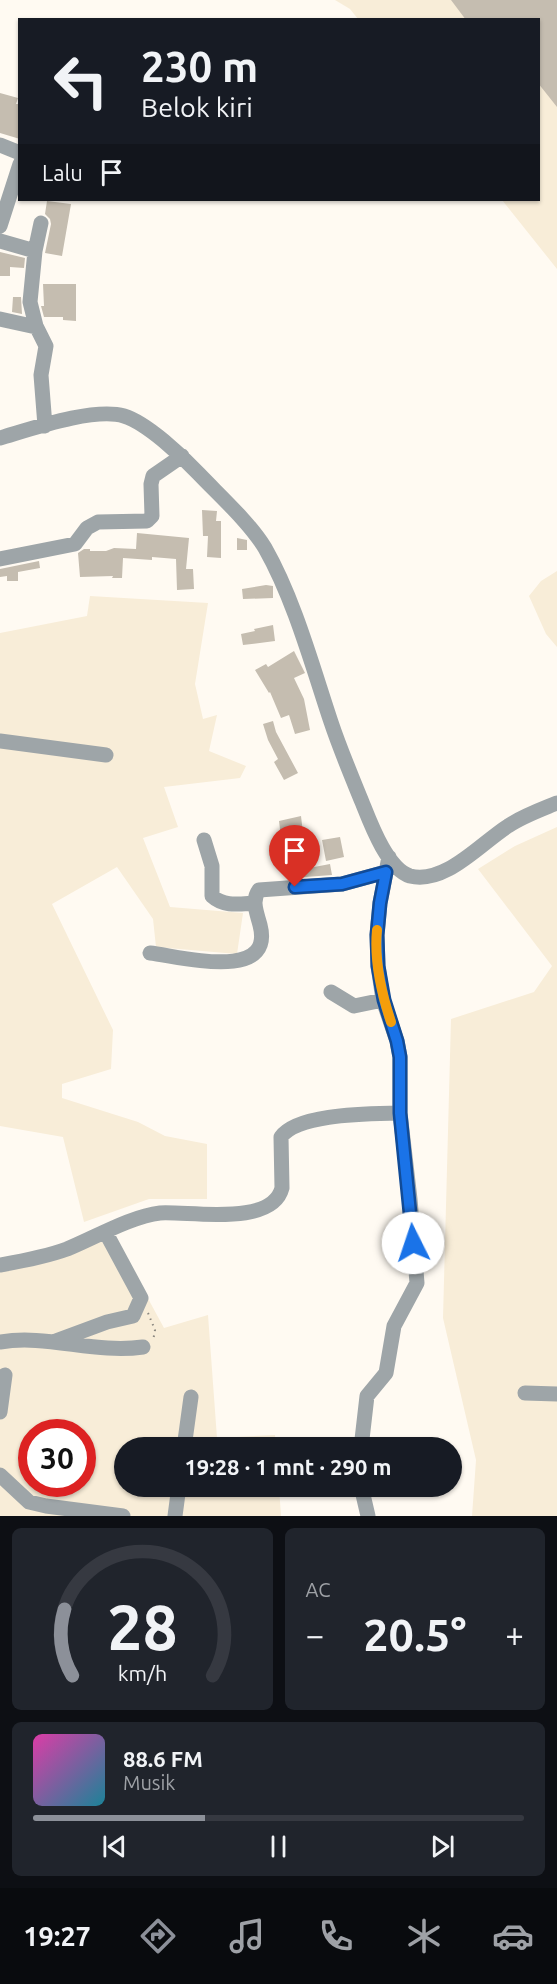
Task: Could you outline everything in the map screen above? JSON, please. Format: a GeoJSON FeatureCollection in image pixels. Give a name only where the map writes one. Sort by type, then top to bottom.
{"type":"FeatureCollection","features":[{"type":"Feature","properties":{"kind":"street"},"geometry":{"type":"LineString","coordinates":[[0,145],[18,152]]}},
{"type":"Feature","properties":{"kind":"street"},"geometry":{"type":"LineString","coordinates":[[0,226],[3,207],[18,169]]}},
{"type":"Feature","properties":{"kind":"street"},"geometry":{"type":"LineString","coordinates":[[41,223],[35,250],[30,302],[36,327],[46,346],[41,375],[45,426]]}},
{"type":"Feature","properties":{"kind":"street"},"geometry":{"type":"LineString","coordinates":[[0,241],[35,250]]}},
{"type":"Feature","properties":{"kind":"street"},"geometry":{"type":"LineString","coordinates":[[0,319],[36,327]]}},
{"type":"Feature","properties":{"kind":"street"},"geometry":{"type":"LineString","coordinates":[[0,438],[72,419],[107,414],[124,416],[138,422],[182,456],[254,533],[265,548],[304,639],[332,725],[378,840],[402,872],[410,876],[434,876],[443,873],[508,826],[555,808]]}},
{"type":"Feature","properties":{"kind":"street"},"geometry":{"type":"LineString","coordinates":[[0,559],[75,544],[87,528],[98,522],[147,521],[152,516],[153,476],[182,456]]}},
{"type":"Feature","properties":{"kind":"street"},"geometry":{"type":"LineString","coordinates":[[0,741],[106,755]]}},
{"type":"Feature","properties":{"kind":"street"},"geometry":{"type":"LineString","coordinates":[[204,840],[212,867],[212,896],[218,902],[229,904],[254,903]]}},
{"type":"Feature","properties":{"kind":"street"},"geometry":{"type":"LineString","coordinates":[[362,1437],[367,1396],[386,1373],[397,1317],[417,1283],[400,1113],[400,1057],[384,1000],[378,966],[377,935],[380,903],[389,857]]}},
{"type":"Feature","properties":{"kind":"street"},"geometry":{"type":"LineString","coordinates":[[150,953],[229,963],[243,960],[258,950],[261,944],[262,933],[254,903],[257,893],[263,888],[342,884],[386,872]]}},
{"type":"Feature","properties":{"kind":"street"},"geometry":{"type":"LineString","coordinates":[[331,992],[354,1006],[384,1000]]}},
{"type":"Feature","properties":{"kind":"street"},"geometry":{"type":"LineString","coordinates":[[0,1265],[50,1255],[138,1219],[157,1214],[239,1214],[263,1208],[280,1195],[282,1188],[281,1137],[290,1128],[315,1120],[336,1117],[400,1113]]}},
{"type":"Feature","properties":{"kind":"street"},"geometry":{"type":"LineString","coordinates":[[53,1342],[107,1322],[134,1316],[141,1298],[106,1233]]}},
{"type":"Feature","properties":{"kind":"street"},"geometry":{"type":"LineString","coordinates":[[0,1342],[20,1339],[108,1349],[137,1348]]}},
{"type":"Feature","properties":{"kind":"street"},"geometry":{"type":"LineString","coordinates":[[0,1412],[5,1376]]}},
{"type":"Feature","properties":{"kind":"street"},"geometry":{"type":"LineString","coordinates":[[525,1394],[557,1394]]}},
{"type":"Feature","properties":{"kind":"street"},"geometry":{"type":"LineString","coordinates":[[186,1437],[191,1397]]}},
{"type":"Feature","properties":{"kind":"street"},"geometry":{"type":"LineString","coordinates":[[0,1475],[28,1502],[123,1516]]}},
{"type":"Feature","properties":{"kind":"street"},"geometry":{"type":"LineString","coordinates":[[175,1516],[178,1497]]}},
{"type":"Feature","properties":{"kind":"street"},"geometry":{"type":"LineString","coordinates":[[364,1497],[368,1516]]}},
{"type":"Feature","properties":{"kind":"path"},"geometry":{"type":"LineString","coordinates":[[137,1348],[154,1340],[156,1335],[141,1298]]}},
{"type":"Feature","properties":{"kind":"shaded area"},"geometry":{"type":"Polygon","coordinates":[[[335,0],[557,0],[557,269],[503,201],[540,201],[540,18],[357,18],[350,9],[335,0]]]}},
{"type":"Feature","properties":{"kind":"shaded area"},"geometry":{"type":"Polygon","coordinates":[[[557,571],[557,647],[546,634],[529,596],[541,581],[557,571]]]}},
{"type":"Feature","properties":{"kind":"shaded area"},"geometry":{"type":"Polygon","coordinates":[[[90,596],[208,603],[195,684],[203,719],[217,715],[209,751],[246,766],[240,778],[164,787],[178,827],[143,838],[170,907],[243,913],[237,954],[156,947],[153,919],[117,867],[52,904],[113,1030],[111,1069],[62,1084],[62,1098],[138,1122],[165,1136],[207,1144],[207,1199],[149,1199],[84,1222],[63,1137],[0,1126],[0,633],[87,616],[90,596]]]}},
{"type":"Feature","properties":{"kind":"shaded area"},"geometry":{"type":"Polygon","coordinates":[[[557,827],[557,1516],[472,1516],[476,1460],[443,1318],[451,1019],[534,992],[552,966],[478,869],[515,846],[557,827]]]}},
{"type":"Feature","properties":{"kind":"shaded area"},"geometry":{"type":"Polygon","coordinates":[[[112,1232],[164,1328],[208,1315],[217,1437],[114,1437],[114,1497],[280,1497],[281,1516],[0,1516],[0,1269],[112,1232]]]}},
{"type":"Feature","properties":{"kind":"shaded area"},"geometry":{"type":"Polygon","coordinates":[[[275,1435],[275,1437],[236,1437],[275,1435]]]}},
{"type":"Feature","properties":{"kind":"building"},"geometry":{"type":"Polygon","coordinates":[[[451,0],[557,0],[557,107],[540,86],[540,18],[464,18],[451,0]]]}},
{"type":"Feature","properties":{"kind":"building"},"geometry":{"type":"Polygon","coordinates":[[[0,93],[18,98],[16,104],[18,104],[18,138],[0,133],[0,93]]]}},
{"type":"Feature","properties":{"kind":"building"},"geometry":{"type":"Polygon","coordinates":[[[47,201],[71,204],[62,256],[45,253],[51,224],[45,214],[47,201]]]}},
{"type":"Feature","properties":{"kind":"building"},"geometry":{"type":"Polygon","coordinates":[[[0,252],[25,258],[24,268],[10,267],[10,276],[0,276],[0,252]]]}},
{"type":"Feature","properties":{"kind":"building"},"geometry":{"type":"Polygon","coordinates":[[[43,284],[76,284],[76,321],[63,320],[63,317],[44,317],[41,306],[44,306],[43,284]]]}},
{"type":"Feature","properties":{"kind":"building"},"geometry":{"type":"Polygon","coordinates":[[[13,297],[21,297],[22,314],[12,312],[13,297]]]}},
{"type":"Feature","properties":{"kind":"building"},"geometry":{"type":"Polygon","coordinates":[[[202,510],[217,511],[216,521],[221,521],[221,558],[207,557],[208,536],[203,536],[202,510]]]}},
{"type":"Feature","properties":{"kind":"building"},"geometry":{"type":"Polygon","coordinates":[[[137,533],[189,538],[186,569],[193,569],[194,589],[177,590],[176,559],[123,558],[122,578],[80,577],[78,553],[84,549],[106,551],[114,548],[136,549],[137,533]]]}},
{"type":"Feature","properties":{"kind":"building"},"geometry":{"type":"Polygon","coordinates":[[[237,538],[247,540],[247,550],[237,550],[237,538]]]}},
{"type":"Feature","properties":{"kind":"building"},"geometry":{"type":"Polygon","coordinates":[[[39,561],[40,568],[18,572],[18,581],[7,581],[7,576],[0,577],[0,569],[39,561]]]}},
{"type":"Feature","properties":{"kind":"building"},"geometry":{"type":"Polygon","coordinates":[[[273,586],[273,598],[243,599],[242,589],[273,586]]]}},
{"type":"Feature","properties":{"kind":"building"},"geometry":{"type":"Polygon","coordinates":[[[273,625],[275,641],[243,645],[241,634],[273,625]]]}},
{"type":"Feature","properties":{"kind":"building"},"geometry":{"type":"Polygon","coordinates":[[[294,651],[305,673],[294,678],[304,699],[310,730],[295,734],[289,715],[281,718],[270,692],[255,670],[266,664],[268,667],[294,651]]]}},
{"type":"Feature","properties":{"kind":"building"},"geometry":{"type":"Polygon","coordinates":[[[273,721],[276,732],[298,773],[284,780],[274,762],[278,759],[263,724],[273,721]]]}},
{"type":"Feature","properties":{"kind":"building"},"geometry":{"type":"Polygon","coordinates":[[[301,816],[303,833],[296,834],[301,859],[307,858],[309,868],[330,864],[332,875],[292,878],[287,853],[283,854],[279,821],[301,816]]]}},
{"type":"Feature","properties":{"kind":"building"},"geometry":{"type":"Polygon","coordinates":[[[340,837],[344,857],[326,861],[322,840],[340,837]]]}},
{"type":"Feature","properties":{"kind":"slow traffic"},"geometry":{"type":"LineString","coordinates":[[377,930],[381,989],[391,1022]]}},
{"type":"Feature","properties":{"kind":"route"},"geometry":{"type":"LineString","coordinates":[[295,887],[342,884],[386,872],[377,935],[378,966],[381,989],[400,1057],[400,1113],[413,1243]]}}]}
